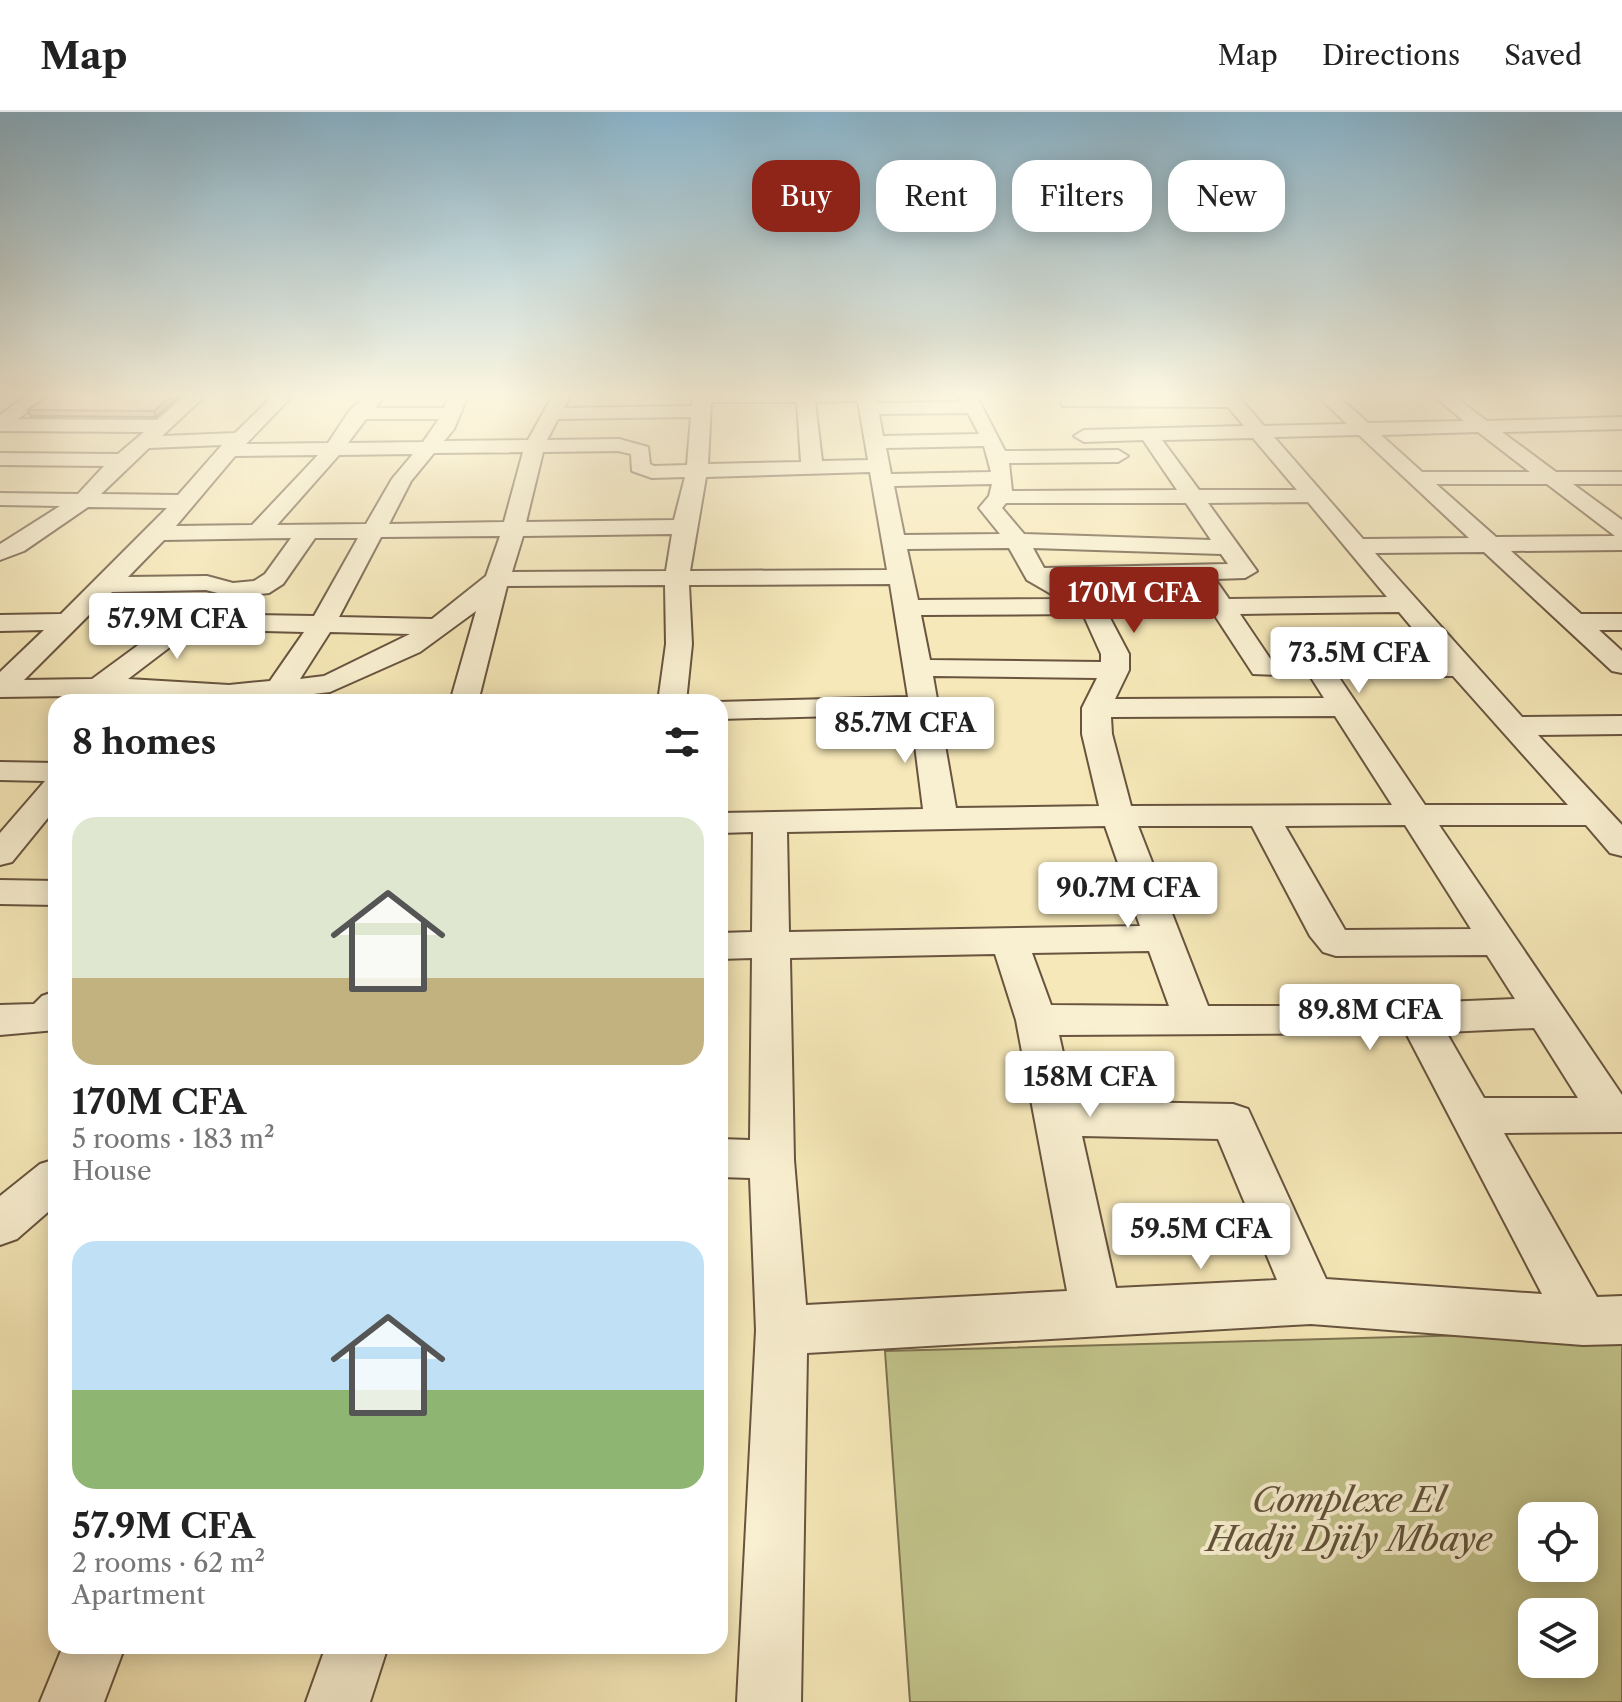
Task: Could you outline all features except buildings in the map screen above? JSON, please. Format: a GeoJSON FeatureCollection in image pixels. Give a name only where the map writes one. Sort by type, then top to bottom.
{"type":"FeatureCollection","features":[{"type":"Feature","properties":{"kind":"street"},"geometry":{"type":"LineString","coordinates":[[5,548],[84,500],[115,469]]}},
{"type":"Feature","properties":{"kind":"street"},"geometry":{"type":"LineString","coordinates":[[0,688],[158,533],[213,469]]}},
{"type":"Feature","properties":{"kind":"street"},"geometry":{"type":"LineString","coordinates":[[260,530],[315,469]]}},
{"type":"Feature","properties":{"kind":"street"},"geometry":{"type":"LineString","coordinates":[[278,690],[323,623],[409,469]]}},
{"type":"Feature","properties":{"kind":"street"},"geometry":{"type":"LineString","coordinates":[[466,694],[511,528],[531,469]]}},
{"type":"Feature","properties":{"kind":"street"},"geometry":{"type":"LineString","coordinates":[[645,469],[652,472],[728,469]]}},
{"type":"Feature","properties":{"kind":"street"},"geometry":{"type":"LineString","coordinates":[[837,469],[880,473],[969,469]]}},
{"type":"Feature","properties":{"kind":"street"},"geometry":{"type":"LineString","coordinates":[[879,469],[918,668],[941,817]]}},
{"type":"Feature","properties":{"kind":"street"},"geometry":{"type":"LineString","coordinates":[[997,469],[992,514],[1017,541],[1036,575],[1092,606],[1115,654],[1115,670],[1096,708],[1097,734],[1118,817],[1194,1020]]}},
{"type":"Feature","properties":{"kind":"street"},"geometry":{"type":"LineString","coordinates":[[1005,469],[1193,497],[1316,496]]}},
{"type":"Feature","properties":{"kind":"street"},"geometry":{"type":"LineString","coordinates":[[1036,575],[1244,571],[1173,469]]}},
{"type":"Feature","properties":{"kind":"street"},"geometry":{"type":"LineString","coordinates":[[1292,469],[1461,668],[1622,845]]}},
{"type":"Feature","properties":{"kind":"street"},"geometry":{"type":"LineString","coordinates":[[1407,469],[1622,665]]}},
{"type":"Feature","properties":{"kind":"street"},"geometry":{"type":"LineString","coordinates":[[1540,469],[1622,531]]}},
{"type":"Feature","properties":{"kind":"street"},"geometry":{"type":"LineString","coordinates":[[673,694],[679,644],[677,581],[684,527],[697,470]]}},
{"type":"Feature","properties":{"kind":"street"},"geometry":{"type":"LineString","coordinates":[[1417,478],[1622,478]]}},
{"type":"Feature","properties":{"kind":"street"},"geometry":{"type":"LineString","coordinates":[[0,499],[185,502]]}},
{"type":"Feature","properties":{"kind":"street"},"geometry":{"type":"LineString","coordinates":[[158,533],[684,527]]}},
{"type":"Feature","properties":{"kind":"street"},"geometry":{"type":"LineString","coordinates":[[107,585],[207,583],[242,591],[263,586],[274,579],[309,530]]}},
{"type":"Feature","properties":{"kind":"street"},"geometry":{"type":"LineString","coordinates":[[894,542],[1017,541],[1228,547]]}},
{"type":"Feature","properties":{"kind":"street"},"geometry":{"type":"LineString","coordinates":[[1358,546],[1622,543]]}},
{"type":"Feature","properties":{"kind":"street"},"geometry":{"type":"LineString","coordinates":[[1199,573],[1262,668],[1461,668]]}},
{"type":"Feature","properties":{"kind":"street"},"geometry":{"type":"LineString","coordinates":[[255,694],[330,684],[411,646],[497,579],[677,581],[901,577]]}},
{"type":"Feature","properties":{"kind":"street"},"geometry":{"type":"LineString","coordinates":[[97,689],[165,638],[207,583]]}},
{"type":"Feature","properties":{"kind":"street"},"geometry":{"type":"LineString","coordinates":[[1221,607],[1407,604]]}},
{"type":"Feature","properties":{"kind":"street"},"geometry":{"type":"LineString","coordinates":[[907,608],[1092,606]]}},
{"type":"Feature","properties":{"kind":"street"},"geometry":{"type":"LineString","coordinates":[[181,621],[439,627]]}},
{"type":"Feature","properties":{"kind":"street"},"geometry":{"type":"LineString","coordinates":[[0,623],[65,622]]}},
{"type":"Feature","properties":{"kind":"street"},"geometry":{"type":"LineString","coordinates":[[1576,622],[1622,622]]}},
{"type":"Feature","properties":{"kind":"street"},"geometry":{"type":"LineString","coordinates":[[918,668],[1115,670]]}},
{"type":"Feature","properties":{"kind":"street"},"geometry":{"type":"LineString","coordinates":[[1319,669],[1544,1013],[1617,1115]]}},
{"type":"Feature","properties":{"kind":"street"},"geometry":{"type":"LineString","coordinates":[[0,688],[97,689],[129,694]]}},
{"type":"Feature","properties":{"kind":"street"},"geometry":{"type":"LineString","coordinates":[[728,710],[924,705]]}},
{"type":"Feature","properties":{"kind":"street"},"geometry":{"type":"LineString","coordinates":[[1096,708],[1344,707]]}},
{"type":"Feature","properties":{"kind":"street"},"geometry":{"type":"LineString","coordinates":[[1513,726],[1622,725]]}},
{"type":"Feature","properties":{"kind":"street"},"geometry":{"type":"LineString","coordinates":[[0,771],[48,772]]}},
{"type":"Feature","properties":{"kind":"street"},"geometry":{"type":"LineString","coordinates":[[0,854],[48,797]]}},
{"type":"Feature","properties":{"kind":"street"},"geometry":{"type":"LineString","coordinates":[[728,823],[941,817],[1594,815]]}},
{"type":"Feature","properties":{"kind":"street"},"geometry":{"type":"LineString","coordinates":[[1263,816],[1329,936],[1336,943],[1499,942]]}},
{"type":"Feature","properties":{"kind":"street"},"geometry":{"type":"LineString","coordinates":[[769,1702],[782,1330],[772,1160],[770,822]]}},
{"type":"Feature","properties":{"kind":"street"},"geometry":{"type":"LineString","coordinates":[[0,892],[48,893]]}},
{"type":"Feature","properties":{"kind":"street"},"geometry":{"type":"LineString","coordinates":[[728,946],[1162,938]]}},
{"type":"Feature","properties":{"kind":"street"},"geometry":{"type":"LineString","coordinates":[[1010,943],[1036,1020],[1097,1315]]}},
{"type":"Feature","properties":{"kind":"street"},"geometry":{"type":"LineString","coordinates":[[1036,1020],[1418,1018],[1544,1013]]}},
{"type":"Feature","properties":{"kind":"street"},"geometry":{"type":"LineString","coordinates":[[0,1020],[48,1015]]}},
{"type":"Feature","properties":{"kind":"street"},"geometry":{"type":"LineString","coordinates":[[1418,1018],[1472,1116],[1602,1321]]}},
{"type":"Feature","properties":{"kind":"street"},"geometry":{"type":"LineString","coordinates":[[1472,1116],[1617,1115]]}},
{"type":"Feature","properties":{"kind":"street"},"geometry":{"type":"LineString","coordinates":[[1055,1118],[1233,1122],[1311,1301]]}},
{"type":"Feature","properties":{"kind":"street"},"geometry":{"type":"LineString","coordinates":[[728,1158],[772,1160]]}},
{"type":"Feature","properties":{"kind":"street"},"geometry":{"type":"LineString","coordinates":[[0,1224],[48,1185]]}},
{"type":"Feature","properties":{"kind":"street"},"geometry":{"type":"LineString","coordinates":[[782,1330],[1311,1301],[1602,1321]]}},
{"type":"Feature","properties":{"kind":"street"},"geometry":{"type":"LineString","coordinates":[[72,1702],[91,1654]]}},
{"type":"Feature","properties":{"kind":"street"},"geometry":{"type":"LineString","coordinates":[[338,1702],[354,1654]]}},
{"type":"Feature","properties":{"kind":"green space","name":"Complexe El Hadji Djily Mbaye"},"geometry":{"type":"Polygon","coordinates":[[[1622,1331],[1622,1702],[910,1702],[885,1351],[1622,1331]]]}}]}
